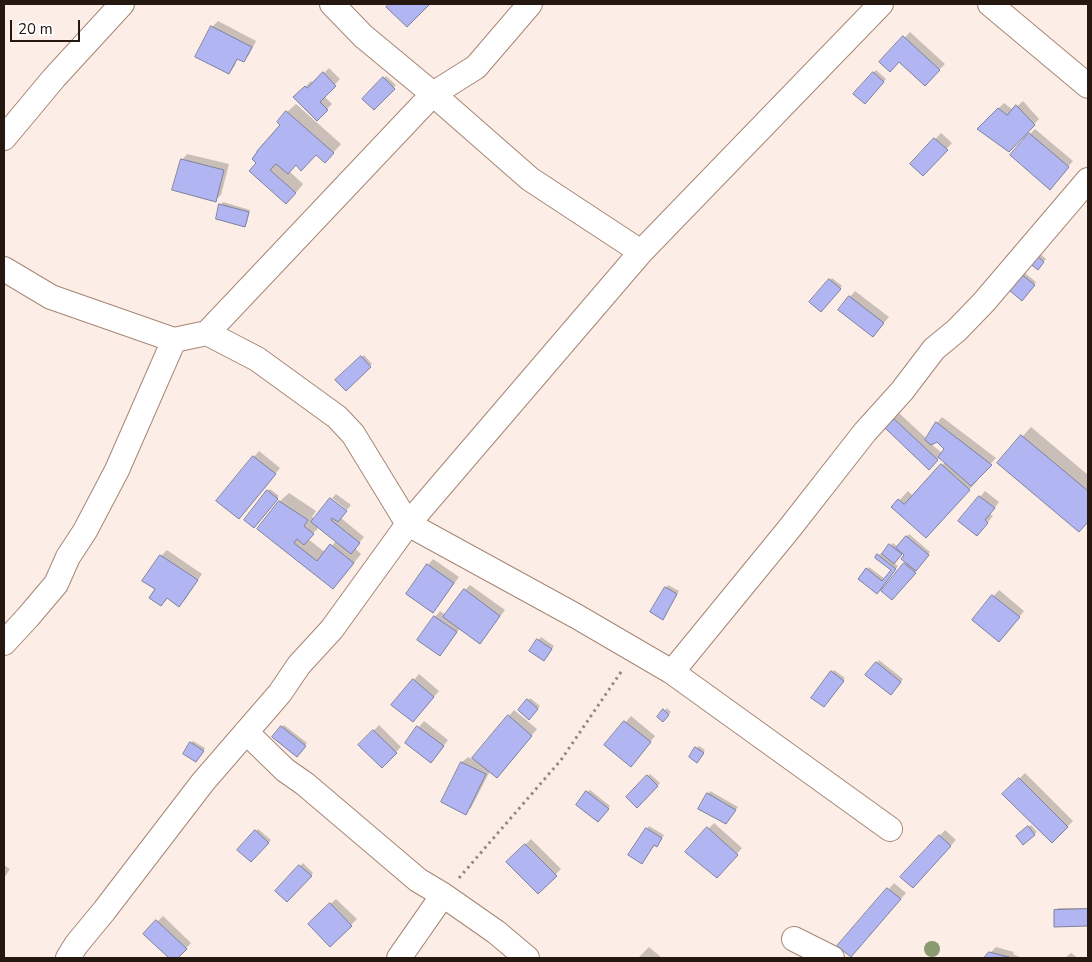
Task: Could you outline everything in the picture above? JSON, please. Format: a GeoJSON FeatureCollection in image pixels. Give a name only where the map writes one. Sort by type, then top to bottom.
{"type":"FeatureCollection","features":[{"type":"Feature","properties":{"kind":"street"},"geometry":{"type":"LineString","coordinates":[[4,138],[54,78],[122,4]]}},
{"type":"Feature","properties":{"kind":"street"},"geometry":{"type":"LineString","coordinates":[[332,4],[363,36],[530,179],[641,252]]}},
{"type":"Feature","properties":{"kind":"street"},"geometry":{"type":"LineString","coordinates":[[4,269],[51,296],[174,340],[207,333],[433,94],[476,67],[530,4]]}},
{"type":"Feature","properties":{"kind":"street"},"geometry":{"type":"LineString","coordinates":[[68,958],[203,782],[280,693],[299,665],[332,629],[408,524],[641,252],[881,4]]}},
{"type":"Feature","properties":{"kind":"street"},"geometry":{"type":"LineString","coordinates":[[990,4],[1088,86]]}},
{"type":"Feature","properties":{"kind":"street"},"geometry":{"type":"LineString","coordinates":[[672,672],[789,529],[865,432],[902,391],[934,348],[957,330],[984,302],[1088,180]]}},
{"type":"Feature","properties":{"kind":"street"},"geometry":{"type":"LineString","coordinates":[[207,333],[257,359],[337,417],[353,434],[408,524],[576,616],[672,672],[890,830]]}},
{"type":"Feature","properties":{"kind":"street"},"geometry":{"type":"LineString","coordinates":[[4,643],[56,584],[68,557],[85,531],[117,470],[174,340]]}},
{"type":"Feature","properties":{"kind":"street"},"geometry":{"type":"LineString","coordinates":[[246,732],[285,770],[305,784],[418,880],[496,932],[527,958]]}},
{"type":"Feature","properties":{"kind":"street"},"geometry":{"type":"LineString","coordinates":[[399,958],[443,895]]}},
{"type":"Feature","properties":{"kind":"street"},"geometry":{"type":"LineString","coordinates":[[794,939],[832,958]]}},
{"type":"Feature","properties":{"kind":"path"},"geometry":{"type":"LineString","coordinates":[[443,895],[561,760],[636,651]]}},
{"type":"Feature","properties":{"kind":"building"},"geometry":{"type":"Polygon","coordinates":[[[389,4],[430,4],[407,27],[386,7],[389,4]]]}},
{"type":"Feature","properties":{"kind":"building"},"geometry":{"type":"Polygon","coordinates":[[[211,26],[252,47],[244,62],[237,59],[229,74],[195,57],[211,26]]]}},
{"type":"Feature","properties":{"kind":"building"},"geometry":{"type":"Polygon","coordinates":[[[903,36],[940,70],[925,86],[899,62],[890,72],[879,62],[903,36]]]}},
{"type":"Feature","properties":{"kind":"building"},"geometry":{"type":"Polygon","coordinates":[[[323,72],[336,86],[320,102],[328,110],[317,121],[293,97],[305,86],[307,88],[323,72]]]}},
{"type":"Feature","properties":{"kind":"building"},"geometry":{"type":"Polygon","coordinates":[[[873,72],[884,82],[865,104],[853,94],[873,72]]]}},
{"type":"Feature","properties":{"kind":"building"},"geometry":{"type":"Polygon","coordinates":[[[383,77],[395,89],[374,110],[362,99],[383,77]]]}},
{"type":"Feature","properties":{"kind":"building"},"geometry":{"type":"Polygon","coordinates":[[[1016,105],[1035,125],[1009,152],[977,129],[998,108],[1007,115],[1016,105]]]}},
{"type":"Feature","properties":{"kind":"building"},"geometry":{"type":"Polygon","coordinates":[[[286,111],[334,153],[325,163],[316,155],[301,171],[296,165],[288,174],[276,164],[270,170],[296,193],[286,204],[249,171],[256,163],[252,159],[280,125],[277,122],[286,111]]]}},
{"type":"Feature","properties":{"kind":"building"},"geometry":{"type":"Polygon","coordinates":[[[1029,133],[1069,167],[1050,190],[1010,155],[1029,133]]]}},
{"type":"Feature","properties":{"kind":"building"},"geometry":{"type":"Polygon","coordinates":[[[934,138],[948,150],[923,176],[910,164],[934,138]]]}},
{"type":"Feature","properties":{"kind":"building"},"geometry":{"type":"Polygon","coordinates":[[[181,159],[224,170],[216,202],[172,190],[181,159]]]}},
{"type":"Feature","properties":{"kind":"building"},"geometry":{"type":"Polygon","coordinates":[[[219,204],[249,212],[245,227],[216,219],[219,204]]]}},
{"type":"Feature","properties":{"kind":"building"},"geometry":{"type":"Polygon","coordinates":[[[1035,254],[1044,262],[1038,270],[1028,262],[1035,254]]]}},
{"type":"Feature","properties":{"kind":"building"},"geometry":{"type":"Polygon","coordinates":[[[1016,270],[1035,285],[1022,301],[1003,285],[1016,270]]]}},
{"type":"Feature","properties":{"kind":"building"},"geometry":{"type":"Polygon","coordinates":[[[829,279],[841,289],[821,312],[809,302],[829,279]]]}},
{"type":"Feature","properties":{"kind":"building"},"geometry":{"type":"Polygon","coordinates":[[[849,296],[884,323],[873,337],[838,310],[849,296]]]}},
{"type":"Feature","properties":{"kind":"building"},"geometry":{"type":"Polygon","coordinates":[[[361,356],[371,367],[346,391],[335,380],[361,356]]]}},
{"type":"Feature","properties":{"kind":"building"},"geometry":{"type":"Polygon","coordinates":[[[893,418],[938,460],[929,470],[884,427],[893,418]]]}},
{"type":"Feature","properties":{"kind":"building"},"geometry":{"type":"Polygon","coordinates":[[[936,422],[992,465],[971,486],[938,457],[944,449],[937,442],[931,445],[925,440],[936,422]]]}},
{"type":"Feature","properties":{"kind":"building"},"geometry":{"type":"Polygon","coordinates":[[[1021,435],[1088,491],[1088,522],[1079,532],[997,463],[1021,435]]]}},
{"type":"Feature","properties":{"kind":"building"},"geometry":{"type":"Polygon","coordinates":[[[253,456],[276,474],[239,519],[216,501],[253,456]]]}},
{"type":"Feature","properties":{"kind":"building"},"geometry":{"type":"Polygon","coordinates":[[[941,464],[970,490],[926,538],[891,507],[898,499],[904,504],[941,464]]]}},
{"type":"Feature","properties":{"kind":"building"},"geometry":{"type":"Polygon","coordinates":[[[267,490],[278,499],[254,528],[244,520],[267,490]]]}},
{"type":"Feature","properties":{"kind":"building"},"geometry":{"type":"Polygon","coordinates":[[[979,496],[995,508],[985,520],[988,523],[977,536],[958,521],[979,496]]]}},
{"type":"Feature","properties":{"kind":"building"},"geometry":{"type":"Polygon","coordinates":[[[330,498],[347,511],[338,522],[332,518],[331,520],[360,543],[351,554],[311,522],[330,498]]]}},
{"type":"Feature","properties":{"kind":"building"},"geometry":{"type":"Polygon","coordinates":[[[279,501],[308,520],[304,526],[314,534],[304,545],[297,539],[294,543],[317,561],[330,544],[354,563],[333,589],[257,529],[279,501]]]}},
{"type":"Feature","properties":{"kind":"building"},"geometry":{"type":"Polygon","coordinates":[[[906,536],[929,555],[916,571],[901,559],[904,555],[896,548],[906,536]]]}},
{"type":"Feature","properties":{"kind":"building"},"geometry":{"type":"Polygon","coordinates":[[[889,544],[902,554],[894,564],[882,554],[889,544]]]}},
{"type":"Feature","properties":{"kind":"building"},"geometry":{"type":"Polygon","coordinates":[[[877,554],[896,569],[877,594],[858,579],[866,568],[882,581],[891,570],[875,558],[877,554]]]}},
{"type":"Feature","properties":{"kind":"building"},"geometry":{"type":"Polygon","coordinates":[[[160,555],[198,580],[179,607],[167,598],[161,606],[149,598],[155,589],[142,581],[160,555]]]}},
{"type":"Feature","properties":{"kind":"building"},"geometry":{"type":"Polygon","coordinates":[[[904,563],[916,573],[892,600],[881,591],[904,563]]]}},
{"type":"Feature","properties":{"kind":"building"},"geometry":{"type":"Polygon","coordinates":[[[427,564],[454,583],[433,613],[406,594],[427,564]]]}},
{"type":"Feature","properties":{"kind":"building"},"geometry":{"type":"Polygon","coordinates":[[[665,587],[677,594],[663,620],[650,612],[665,587]]]}},
{"type":"Feature","properties":{"kind":"building"},"geometry":{"type":"Polygon","coordinates":[[[464,589],[500,616],[480,644],[443,617],[464,589]]]}},
{"type":"Feature","properties":{"kind":"building"},"geometry":{"type":"Polygon","coordinates":[[[992,595],[1020,617],[999,642],[972,620],[992,595]]]}},
{"type":"Feature","properties":{"kind":"building"},"geometry":{"type":"Polygon","coordinates":[[[434,616],[457,632],[440,656],[417,640],[434,616]]]}},
{"type":"Feature","properties":{"kind":"building"},"geometry":{"type":"Polygon","coordinates":[[[537,639],[552,649],[544,661],[529,651],[537,639]]]}},
{"type":"Feature","properties":{"kind":"building"},"geometry":{"type":"Polygon","coordinates":[[[876,662],[901,682],[891,695],[865,675],[876,662]]]}},
{"type":"Feature","properties":{"kind":"building"},"geometry":{"type":"Polygon","coordinates":[[[831,671],[844,681],[824,707],[811,698],[831,671]]]}},
{"type":"Feature","properties":{"kind":"building"},"geometry":{"type":"Polygon","coordinates":[[[413,679],[434,697],[413,722],[391,705],[413,679]]]}},
{"type":"Feature","properties":{"kind":"building"},"geometry":{"type":"Polygon","coordinates":[[[527,699],[538,709],[529,720],[518,710],[527,699]]]}},
{"type":"Feature","properties":{"kind":"building"},"geometry":{"type":"Polygon","coordinates":[[[663,709],[669,715],[663,722],[657,717],[663,709]]]}},
{"type":"Feature","properties":{"kind":"building"},"geometry":{"type":"Polygon","coordinates":[[[508,715],[532,736],[497,778],[472,758],[508,715]]]}},
{"type":"Feature","properties":{"kind":"building"},"geometry":{"type":"Polygon","coordinates":[[[624,721],[651,742],[631,767],[604,745],[624,721]]]}},
{"type":"Feature","properties":{"kind":"building"},"geometry":{"type":"Polygon","coordinates":[[[281,726],[306,746],[297,757],[272,737],[281,726]]]}},
{"type":"Feature","properties":{"kind":"building"},"geometry":{"type":"Polygon","coordinates":[[[417,726],[444,746],[431,763],[405,743],[417,726]]]}},
{"type":"Feature","properties":{"kind":"building"},"geometry":{"type":"Polygon","coordinates":[[[373,730],[397,753],[382,768],[358,745],[373,730]]]}},
{"type":"Feature","properties":{"kind":"building"},"geometry":{"type":"Polygon","coordinates":[[[190,742],[204,751],[196,762],[183,754],[190,742]]]}},
{"type":"Feature","properties":{"kind":"building"},"geometry":{"type":"Polygon","coordinates":[[[695,747],[704,753],[697,763],[689,757],[695,747]]]}},
{"type":"Feature","properties":{"kind":"building"},"geometry":{"type":"Polygon","coordinates":[[[461,762],[486,774],[466,815],[441,802],[461,762]]]}},
{"type":"Feature","properties":{"kind":"building"},"geometry":{"type":"Polygon","coordinates":[[[647,775],[658,786],[637,808],[626,797],[647,775]]]}},
{"type":"Feature","properties":{"kind":"building"},"geometry":{"type":"Polygon","coordinates":[[[1019,778],[1068,827],[1052,843],[1002,794],[1019,778]]]}},
{"type":"Feature","properties":{"kind":"building"},"geometry":{"type":"Polygon","coordinates":[[[586,791],[609,809],[598,822],[576,805],[586,791]]]}},
{"type":"Feature","properties":{"kind":"building"},"geometry":{"type":"Polygon","coordinates":[[[707,793],[736,810],[726,824],[698,809],[707,793]]]}},
{"type":"Feature","properties":{"kind":"building"},"geometry":{"type":"Polygon","coordinates":[[[1028,826],[1035,835],[1023,845],[1016,836],[1028,826]]]}},
{"type":"Feature","properties":{"kind":"building"},"geometry":{"type":"Polygon","coordinates":[[[707,827],[738,855],[717,878],[685,852],[707,827]]]}},
{"type":"Feature","properties":{"kind":"building"},"geometry":{"type":"Polygon","coordinates":[[[646,828],[662,838],[657,847],[654,845],[642,864],[628,855],[646,828]]]}},
{"type":"Feature","properties":{"kind":"building"},"geometry":{"type":"Polygon","coordinates":[[[255,830],[269,843],[251,862],[237,850],[255,830]]]}},
{"type":"Feature","properties":{"kind":"building"},"geometry":{"type":"Polygon","coordinates":[[[939,835],[951,846],[913,888],[900,877],[939,835]]]}},
{"type":"Feature","properties":{"kind":"building"},"geometry":{"type":"Polygon","coordinates":[[[525,844],[557,876],[538,894],[506,862],[525,844]]]}},
{"type":"Feature","properties":{"kind":"building"},"geometry":{"type":"Polygon","coordinates":[[[299,865],[312,876],[287,902],[275,891],[299,865]]]}},
{"type":"Feature","properties":{"kind":"building"},"geometry":{"type":"Polygon","coordinates":[[[887,888],[901,899],[851,957],[837,946],[887,888]]]}},
{"type":"Feature","properties":{"kind":"building"},"geometry":{"type":"Polygon","coordinates":[[[330,903],[352,926],[330,947],[308,924],[330,903]]]}},
{"type":"Feature","properties":{"kind":"building"},"geometry":{"type":"Polygon","coordinates":[[[1088,909],[1088,926],[1054,927],[1054,910],[1088,909]]]}},
{"type":"Feature","properties":{"kind":"building"},"geometry":{"type":"Polygon","coordinates":[[[156,920],[187,949],[178,958],[169,958],[143,934],[156,920]]]}},
{"type":"Feature","properties":{"kind":"building"},"geometry":{"type":"Polygon","coordinates":[[[989,952],[1009,957],[984,958],[989,952]]]}}]}
